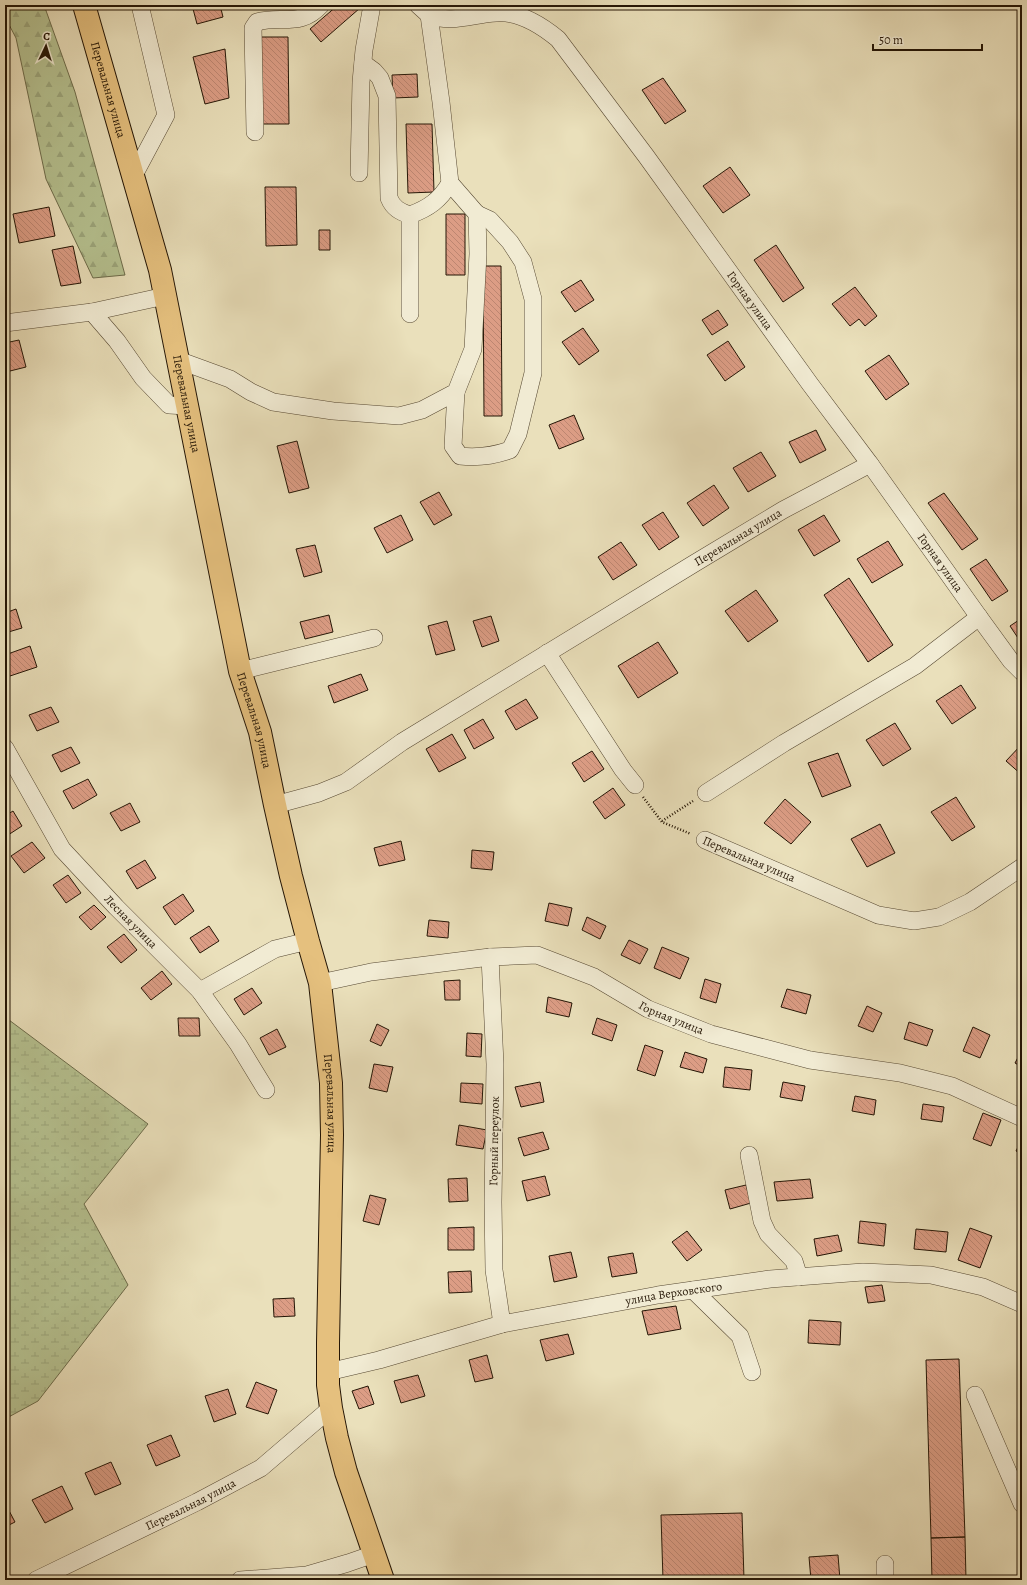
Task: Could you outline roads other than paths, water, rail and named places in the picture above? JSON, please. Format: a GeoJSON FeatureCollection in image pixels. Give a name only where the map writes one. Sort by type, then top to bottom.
{"type":"FeatureCollection","features":[{"type":"Feature","properties":{"kind":"highway","name":"Перевальная улица"},"geometry":{"type":"LineString","coordinates":[[84,5],[158,263],[240,670],[260,732],[275,806],[308,941],[320,983],[329,1053],[331,1098],[328,1372],[331,1408],[346,1472],[383,1580]]}},
{"type":"Feature","properties":{"kind":"street"},"geometry":{"type":"LineString","coordinates":[[133,177],[166,115],[140,5]]}},
{"type":"Feature","properties":{"kind":"street"},"geometry":{"type":"LineString","coordinates":[[255,132],[253,28],[257,22],[270,19],[303,18],[321,5]]}},
{"type":"Feature","properties":{"kind":"street"},"geometry":{"type":"LineString","coordinates":[[359,174],[361,82],[372,5]]}},
{"type":"Feature","properties":{"kind":"street"},"geometry":{"type":"LineString","coordinates":[[424,10],[442,102],[450,183],[477,214],[490,220],[510,242],[523,262],[533,299],[533,373],[518,434],[510,450],[496,455],[474,458],[460,456],[452,446],[456,392],[473,349],[478,254],[477,214]]}},
{"type":"Feature","properties":{"kind":"street","name":"Горная улица"},"geometry":{"type":"LineString","coordinates":[[424,10],[438,18],[449,20],[495,13],[506,13],[521,17],[547,30],[558,38],[646,156],[800,372],[870,464],[1011,661],[1022,672]]}},
{"type":"Feature","properties":{"kind":"street"},"geometry":{"type":"LineString","coordinates":[[363,63],[374,71],[380,78],[387,96],[389,198],[392,205],[401,213],[410,215],[418,212],[438,200],[450,183]]}},
{"type":"Feature","properties":{"kind":"street"},"geometry":{"type":"LineString","coordinates":[[410,215],[410,314]]}},
{"type":"Feature","properties":{"kind":"street"},"geometry":{"type":"LineString","coordinates":[[5,322],[92,312],[165,296]]}},
{"type":"Feature","properties":{"kind":"street"},"geometry":{"type":"LineString","coordinates":[[92,312],[117,341],[143,378],[169,405],[187,406]]}},
{"type":"Feature","properties":{"kind":"street"},"geometry":{"type":"LineString","coordinates":[[178,360],[230,379],[251,392],[273,402],[333,411],[399,416],[422,410],[456,392]]}},
{"type":"Feature","properties":{"kind":"street","name":"Перевальная улица"},"geometry":{"type":"LineString","coordinates":[[275,806],[319,793],[346,782],[402,742],[547,653],[783,510],[870,464]]}},
{"type":"Feature","properties":{"kind":"street"},"geometry":{"type":"LineString","coordinates":[[706,793],[784,743],[915,666],[979,617]]}},
{"type":"Feature","properties":{"kind":"street"},"geometry":{"type":"LineString","coordinates":[[240,670],[374,638]]}},
{"type":"Feature","properties":{"kind":"street"},"geometry":{"type":"LineString","coordinates":[[547,653],[623,770],[635,785]]}},
{"type":"Feature","properties":{"kind":"street","name":"Лесная улица"},"geometry":{"type":"LineString","coordinates":[[5,748],[62,849],[116,907],[200,990],[238,1044],[266,1090]]}},
{"type":"Feature","properties":{"kind":"street","name":"Перевальная улица"},"geometry":{"type":"LineString","coordinates":[[705,840],[878,915],[914,921],[939,916],[970,902],[1022,867]]}},
{"type":"Feature","properties":{"kind":"street"},"geometry":{"type":"LineString","coordinates":[[200,990],[275,949],[308,941]]}},
{"type":"Feature","properties":{"kind":"street","name":"Горная улица"},"geometry":{"type":"LineString","coordinates":[[320,983],[371,972],[490,957],[537,955],[594,977],[648,1009],[712,1034],[810,1060],[900,1073],[952,1086],[1022,1118]]}},
{"type":"Feature","properties":{"kind":"street","name":"Горный переулок"},"geometry":{"type":"LineString","coordinates":[[490,957],[495,1064],[493,1202],[494,1270],[502,1324]]}},
{"type":"Feature","properties":{"kind":"street"},"geometry":{"type":"LineString","coordinates":[[749,1155],[762,1222],[768,1234],[794,1261],[799,1277]]}},
{"type":"Feature","properties":{"kind":"street","name":"улица Верховского"},"geometry":{"type":"LineString","coordinates":[[328,1372],[379,1360],[502,1324],[693,1290],[770,1279],[863,1272],[931,1275],[983,1287],[1022,1304]]}},
{"type":"Feature","properties":{"kind":"street"},"geometry":{"type":"LineString","coordinates":[[693,1290],[740,1336],[752,1372]]}},
{"type":"Feature","properties":{"kind":"street"},"geometry":{"type":"LineString","coordinates":[[975,1395],[1022,1504]]}},
{"type":"Feature","properties":{"kind":"street","name":"Перевальная улица"},"geometry":{"type":"LineString","coordinates":[[36,1580],[197,1502],[261,1468],[331,1408]]}},
{"type":"Feature","properties":{"kind":"street"},"geometry":{"type":"LineString","coordinates":[[240,1580],[307,1577],[374,1554]]}}]}
